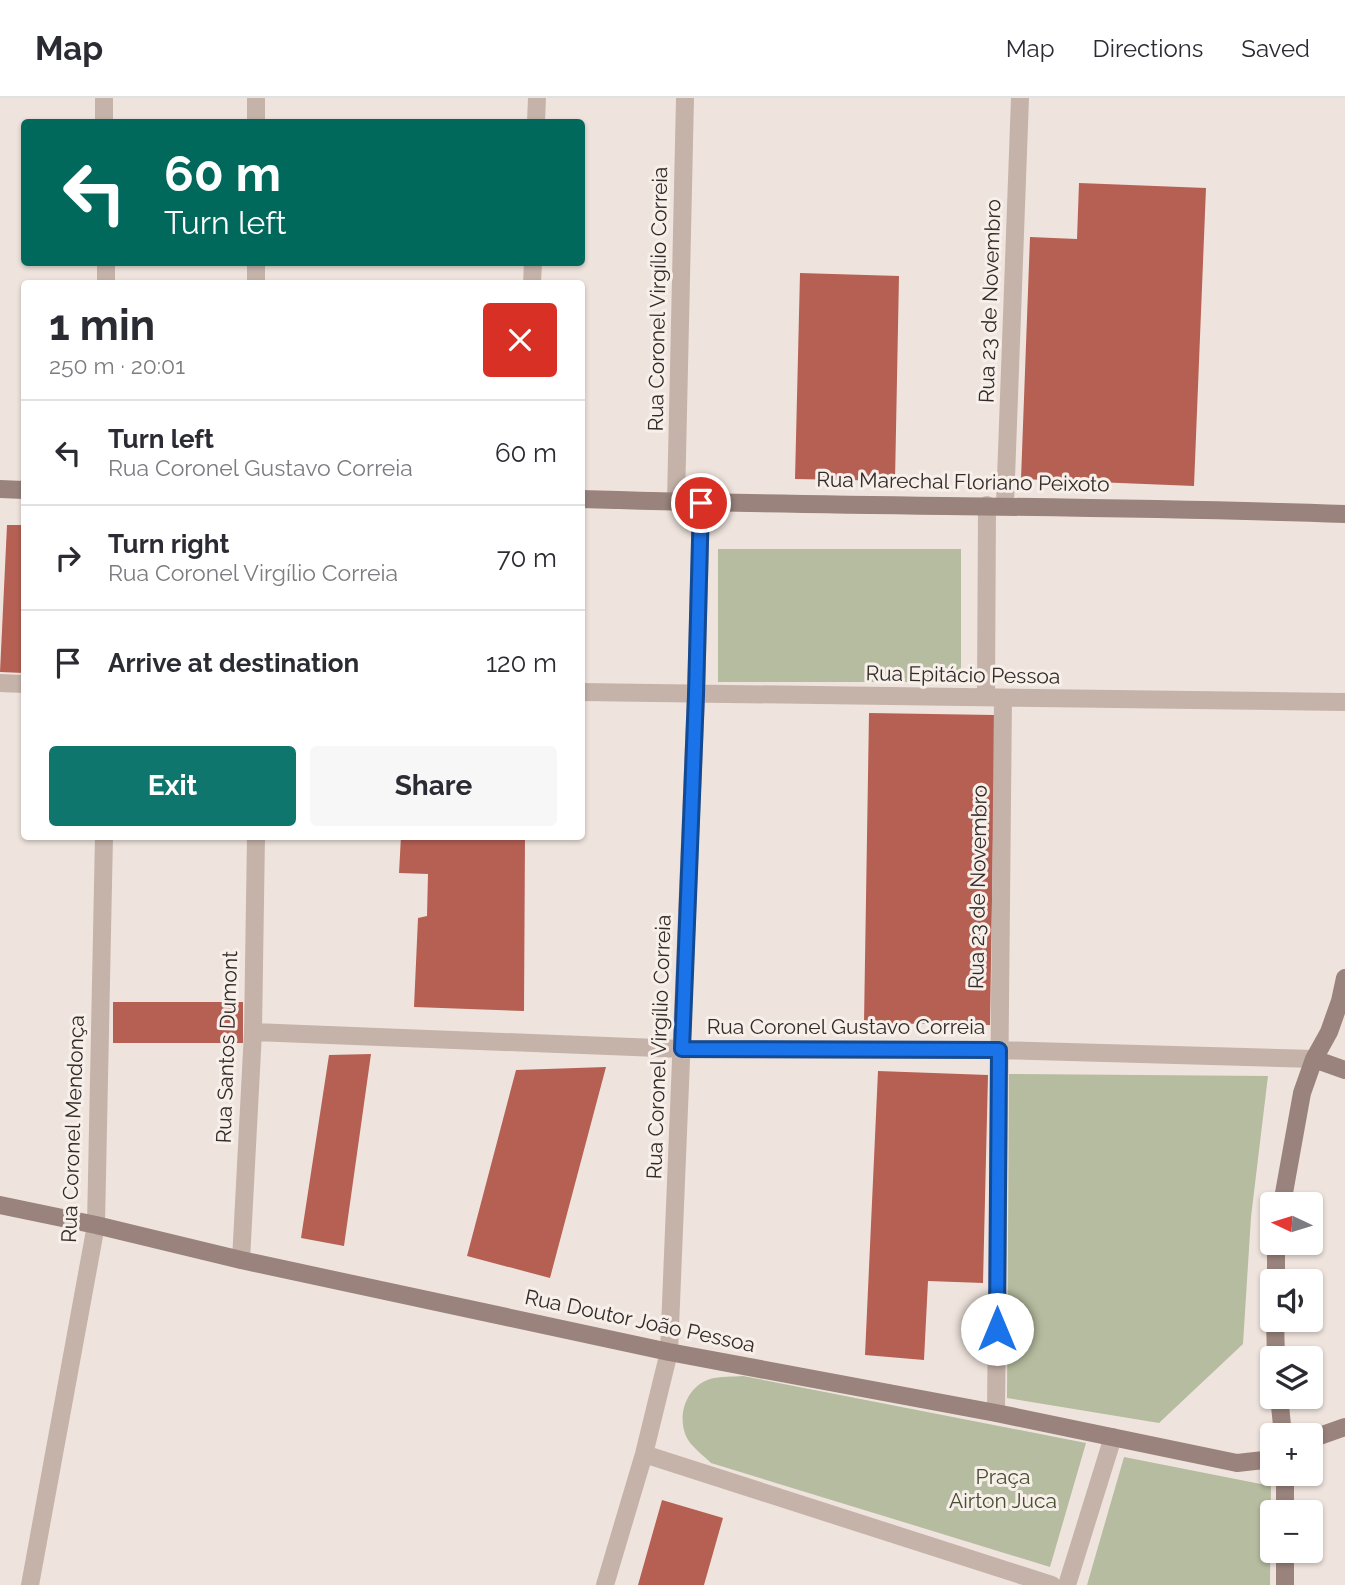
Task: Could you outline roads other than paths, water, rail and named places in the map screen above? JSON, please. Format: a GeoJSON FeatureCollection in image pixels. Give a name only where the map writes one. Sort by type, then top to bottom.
{"type":"FeatureCollection","features":[{"type":"Feature","properties":{"kind":"main road"},"geometry":{"type":"LineString","coordinates":[[0,489],[21,490]]}},
{"type":"Feature","properties":{"kind":"main road","name":"Rua Marechal Floriano Peixoto"},"geometry":{"type":"LineString","coordinates":[[585,499],[701,503],[1005,505],[1345,514]]}},
{"type":"Feature","properties":{"kind":"main road"},"geometry":{"type":"LineString","coordinates":[[1284,1192],[1302,1093],[1314,1059],[1329,1032],[1345,978]]}},
{"type":"Feature","properties":{"kind":"main road"},"geometry":{"type":"LineString","coordinates":[[1314,1059],[1345,1070]]}},
{"type":"Feature","properties":{"kind":"main road","name":"Rua Doutor João Pessoa"},"geometry":{"type":"LineString","coordinates":[[0,1205],[669,1352],[996,1413],[1237,1463],[1260,1460]]}},
{"type":"Feature","properties":{"kind":"main road"},"geometry":{"type":"LineString","coordinates":[[1323,1435],[1345,1427]]}},
{"type":"Feature","properties":{"kind":"main road"},"geometry":{"type":"LineString","coordinates":[[1285,1563],[1285,1585]]}},
{"type":"Feature","properties":{"kind":"street"},"geometry":{"type":"LineString","coordinates":[[104,98],[104,119]]}},
{"type":"Feature","properties":{"kind":"street"},"geometry":{"type":"LineString","coordinates":[[256,98],[256,119]]}},
{"type":"Feature","properties":{"kind":"street"},"geometry":{"type":"LineString","coordinates":[[536,119],[537,98]]}},
{"type":"Feature","properties":{"kind":"street","name":"Rua Coronel Virgílio Correia"},"geometry":{"type":"LineString","coordinates":[[676,502],[685,98]]}},
{"type":"Feature","properties":{"kind":"street","name":"Rua 23 de Novembro"},"geometry":{"type":"LineString","coordinates":[[1005,505],[1020,98]]}},
{"type":"Feature","properties":{"kind":"street","name":"Rua Coronel Virgílio Correia"},"geometry":{"type":"LineString","coordinates":[[605,1585],[644,1454],[669,1352],[696,695],[701,503]]}},
{"type":"Feature","properties":{"kind":"street","name":"Rua 23 de Novembro"},"geometry":{"type":"LineString","coordinates":[[987,505],[995,697],[999,1050],[996,1413]]}},
{"type":"Feature","properties":{"kind":"street"},"geometry":{"type":"LineString","coordinates":[[0,683],[21,684]]}},
{"type":"Feature","properties":{"kind":"street","name":"Rua Epitácio Pessoa"},"geometry":{"type":"LineString","coordinates":[[585,692],[1345,702]]}},
{"type":"Feature","properties":{"kind":"street","name":"Rua Coronel Mendonça"},"geometry":{"type":"LineString","coordinates":[[30,1585],[96,1225],[104,840]]}},
{"type":"Feature","properties":{"kind":"street","name":"Rua Santos Dumont"},"geometry":{"type":"LineString","coordinates":[[241,1260],[253,1032],[256,840]]}},
{"type":"Feature","properties":{"kind":"street","name":"Rua Coronel Gustavo Correia"},"geometry":{"type":"LineString","coordinates":[[253,1032],[682,1049],[999,1050],[1314,1059]]}},
{"type":"Feature","properties":{"kind":"street"},"geometry":{"type":"LineString","coordinates":[[1067,1585],[1112,1437]]}},
{"type":"Feature","properties":{"kind":"street"},"geometry":{"type":"LineString","coordinates":[[644,1454],[1052,1585]]}},
{"type":"Feature","properties":{"kind":"park label","name":"Praça Airton Juca"},"geometry":{"type":"Point","coordinates":[1003,1489]}}]}
